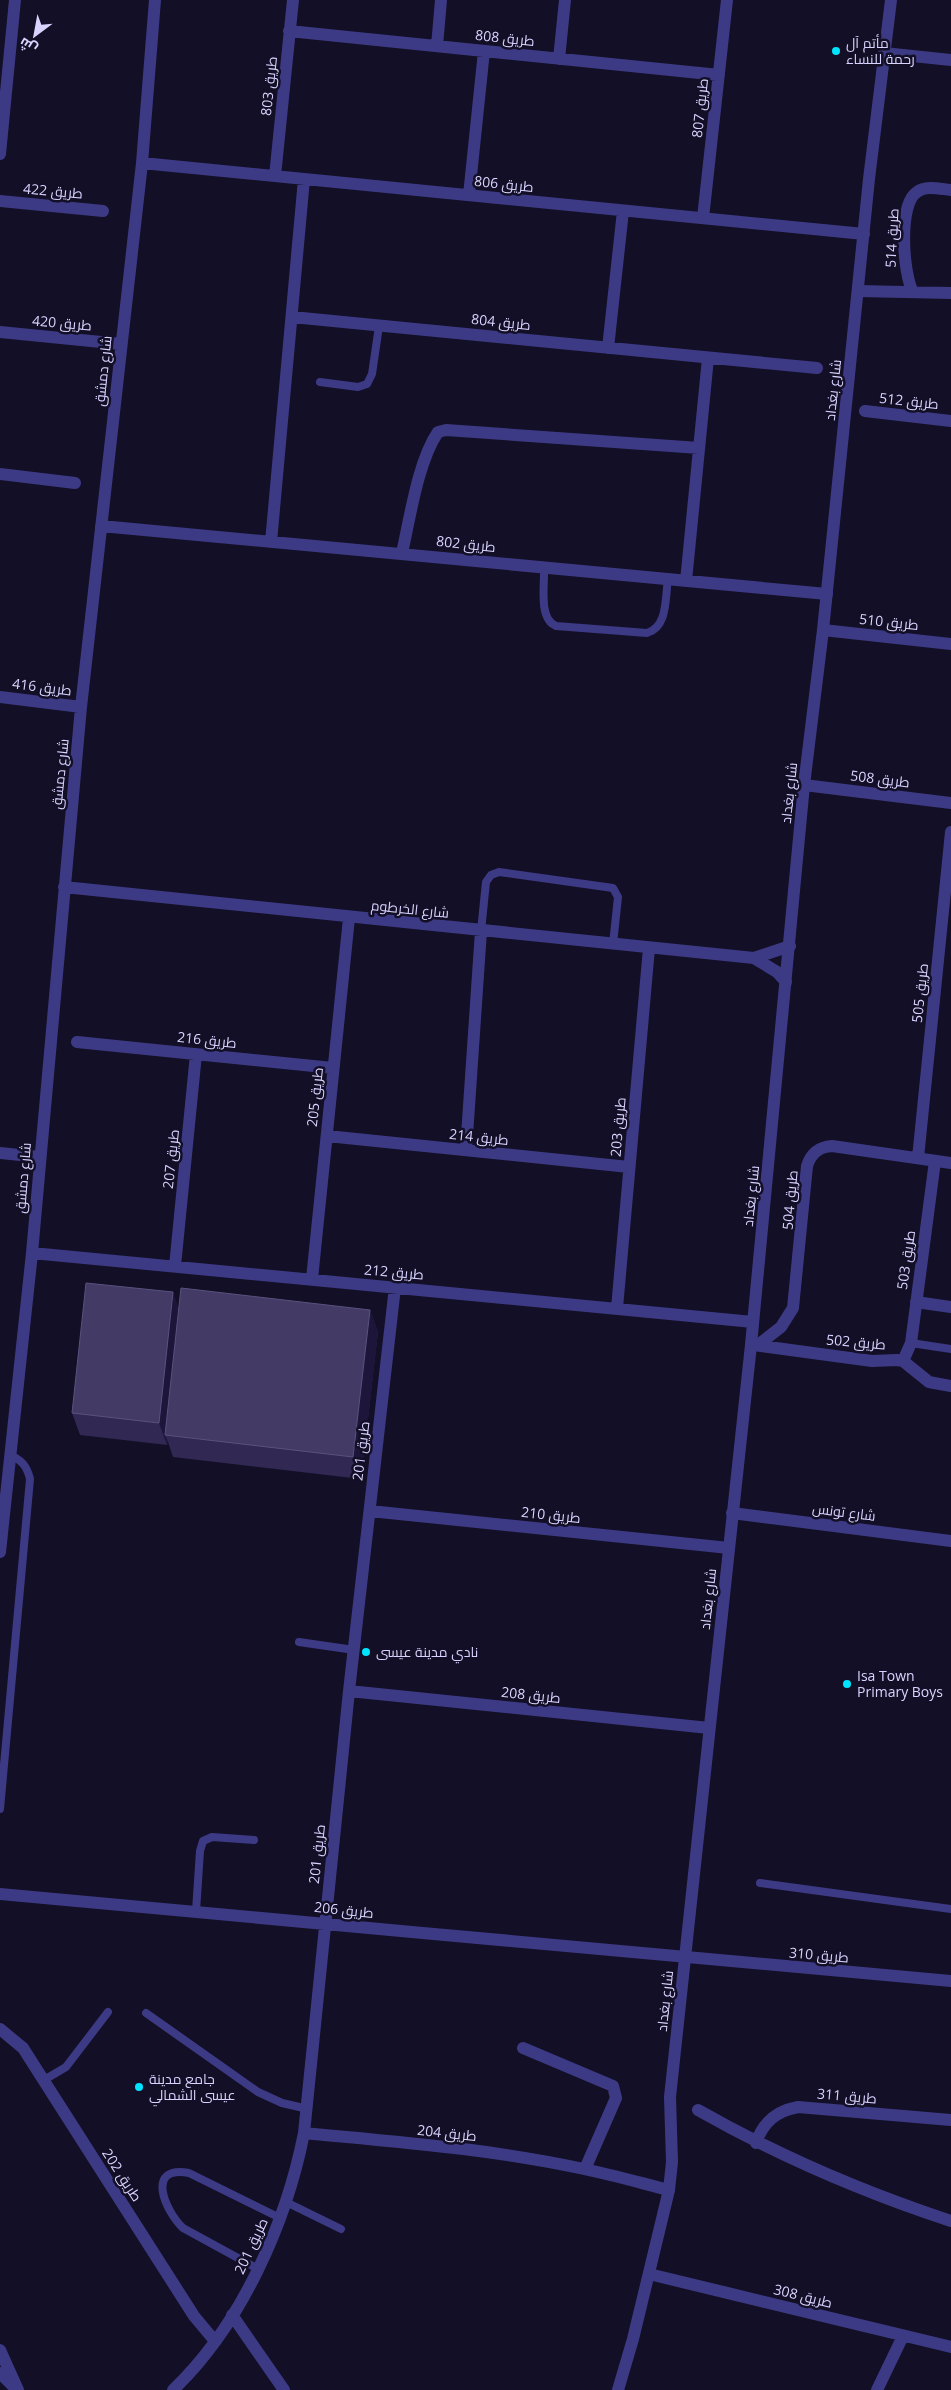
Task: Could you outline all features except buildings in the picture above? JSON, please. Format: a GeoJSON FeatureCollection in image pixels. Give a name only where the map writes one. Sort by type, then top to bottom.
{"type":"FeatureCollection","features":[{"type":"Feature","properties":{"kind":"street"},"geometry":{"type":"LineString","coordinates":[[0,154],[2,110],[15,0]]}},
{"type":"Feature","properties":{"kind":"street","name":"شارع دمشق"},"geometry":{"type":"LineString","coordinates":[[0,1552],[4,1455],[32,1253],[81,707],[142,163],[155,0]]}},
{"type":"Feature","properties":{"kind":"street","name":"طريق 803"},"geometry":{"type":"LineString","coordinates":[[275,176],[293,0]]}},
{"type":"Feature","properties":{"kind":"street"},"geometry":{"type":"LineString","coordinates":[[437,46],[442,0]]}},
{"type":"Feature","properties":{"kind":"street"},"geometry":{"type":"LineString","coordinates":[[559,59],[565,0]]}},
{"type":"Feature","properties":{"kind":"street","name":"طريق 807"},"geometry":{"type":"LineString","coordinates":[[703,218],[727,0]]}},
{"type":"Feature","properties":{"kind":"street","name":"شارع بغداد"},"geometry":{"type":"LineString","coordinates":[[618,2390],[669,2190],[672,2162],[670,2097],[732,1513],[754,1345],[753,1322],[804,785],[827,594],[890,0]]}},
{"type":"Feature","properties":{"kind":"street","name":"طريق 808"},"geometry":{"type":"LineString","coordinates":[[289,31],[719,75]]}},
{"type":"Feature","properties":{"kind":"street"},"geometry":{"type":"LineString","coordinates":[[469,195],[484,51]]}},
{"type":"Feature","properties":{"kind":"street"},"geometry":{"type":"LineString","coordinates":[[884,53],[951,60]]}},
{"type":"Feature","properties":{"kind":"street","name":"طريق 806"},"geometry":{"type":"LineString","coordinates":[[142,163],[864,234]]}},
{"type":"Feature","properties":{"kind":"street"},"geometry":{"type":"LineString","coordinates":[[271,542],[304,179]]}},
{"type":"Feature","properties":{"kind":"street","name":"طريق 514"},"geometry":{"type":"LineString","coordinates":[[913,292],[904,267],[907,206],[917,192],[925,188],[951,190]]}},
{"type":"Feature","properties":{"kind":"street","name":"طريق 422"},"geometry":{"type":"LineString","coordinates":[[0,201],[103,211]]}},
{"type":"Feature","properties":{"kind":"street"},"geometry":{"type":"LineString","coordinates":[[608,348],[623,210]]}},
{"type":"Feature","properties":{"kind":"street"},"geometry":{"type":"LineString","coordinates":[[858,291],[951,293]]}},
{"type":"Feature","properties":{"kind":"street","name":"طريق 804"},"geometry":{"type":"LineString","coordinates":[[292,317],[817,368]]}},
{"type":"Feature","properties":{"kind":"street","name":"طريق 420"},"geometry":{"type":"LineString","coordinates":[[0,332],[121,344]]}},
{"type":"Feature","properties":{"kind":"street"},"geometry":{"type":"LineString","coordinates":[[686,580],[708,358]]}},
{"type":"Feature","properties":{"kind":"street","name":"طريق 512"},"geometry":{"type":"LineString","coordinates":[[865,411],[951,421]]}},
{"type":"Feature","properties":{"kind":"street"},"geometry":{"type":"LineString","coordinates":[[402,553],[420,477],[433,439],[438,432],[446,430],[699,448]]}},
{"type":"Feature","properties":{"kind":"street"},"geometry":{"type":"LineString","coordinates":[[0,474],[75,483]]}},
{"type":"Feature","properties":{"kind":"street","name":"طريق 802"},"geometry":{"type":"LineString","coordinates":[[101,526],[827,594]]}},
{"type":"Feature","properties":{"kind":"street","name":"طريق 510"},"geometry":{"type":"LineString","coordinates":[[823,630],[951,644]]}},
{"type":"Feature","properties":{"kind":"street","name":"طريق 416"},"geometry":{"type":"LineString","coordinates":[[0,697],[81,707]]}},
{"type":"Feature","properties":{"kind":"street","name":"طريق 508"},"geometry":{"type":"LineString","coordinates":[[804,785],[951,803]]}},
{"type":"Feature","properties":{"kind":"street","name":"طريق 505"},"geometry":{"type":"LineString","coordinates":[[918,1158],[946,935],[951,832]]}},
{"type":"Feature","properties":{"kind":"street","name":"شارع الخرطوم"},"geometry":{"type":"LineString","coordinates":[[64,887],[349,918],[754,958],[790,946]]}},
{"type":"Feature","properties":{"kind":"street","name":"طريق 205"},"geometry":{"type":"LineString","coordinates":[[312,1280],[349,918]]}},
{"type":"Feature","properties":{"kind":"street"},"geometry":{"type":"LineString","coordinates":[[466,1150],[481,931]]}},
{"type":"Feature","properties":{"kind":"street","name":"طريق 203"},"geometry":{"type":"LineString","coordinates":[[616,1308],[649,948]]}},
{"type":"Feature","properties":{"kind":"street","name":"شارع الخرطوم"},"geometry":{"type":"LineString","coordinates":[[754,958],[777,972],[786,982]]}},
{"type":"Feature","properties":{"kind":"street","name":"طريق 216"},"geometry":{"type":"LineString","coordinates":[[77,1042],[333,1068]]}},
{"type":"Feature","properties":{"kind":"street","name":"طريق 207"},"geometry":{"type":"LineString","coordinates":[[175,1266],[196,1054]]}},
{"type":"Feature","properties":{"kind":"street","name":"طريق 214"},"geometry":{"type":"LineString","coordinates":[[326,1136],[629,1167]]}},
{"type":"Feature","properties":{"kind":"street","name":"طريق 504"},"geometry":{"type":"LineString","coordinates":[[754,1345],[781,1327],[793,1308],[807,1166],[813,1154],[825,1147],[832,1146],[951,1163]]}},
{"type":"Feature","properties":{"kind":"street"},"geometry":{"type":"LineString","coordinates":[[0,1153],[40,1156]]}},
{"type":"Feature","properties":{"kind":"street","name":"طريق 503"},"geometry":{"type":"LineString","coordinates":[[903,1361],[911,1343],[935,1161]]}},
{"type":"Feature","properties":{"kind":"street","name":"طريق 212"},"geometry":{"type":"LineString","coordinates":[[32,1253],[753,1322]]}},
{"type":"Feature","properties":{"kind":"street","name":"طريق 201"},"geometry":{"type":"LineString","coordinates":[[173,2390],[232,2315],[258,2269],[286,2202],[304,2133],[308,2108],[324,1923],[395,1287]]}},
{"type":"Feature","properties":{"kind":"street"},"geometry":{"type":"LineString","coordinates":[[916,1302],[951,1307]]}},
{"type":"Feature","properties":{"kind":"street","name":"طريق 502"},"geometry":{"type":"LineString","coordinates":[[754,1345],[872,1362],[903,1361],[928,1382],[951,1386]]}},
{"type":"Feature","properties":{"kind":"street","name":"طريق 210"},"geometry":{"type":"LineString","coordinates":[[370,1511],[729,1548]]}},
{"type":"Feature","properties":{"kind":"street","name":"شارع تونس"},"geometry":{"type":"LineString","coordinates":[[732,1513],[951,1541]]}},
{"type":"Feature","properties":{"kind":"street","name":"طريق 208"},"geometry":{"type":"LineString","coordinates":[[349,1691],[709,1728]]}},
{"type":"Feature","properties":{"kind":"street","name":"طريق 206"},"geometry":{"type":"LineString","coordinates":[[0,1894],[324,1923],[685,1959]]}},
{"type":"Feature","properties":{"kind":"street","name":"طريق 310"},"geometry":{"type":"LineString","coordinates":[[685,1959],[951,1981]]}},
{"type":"Feature","properties":{"kind":"street","name":"طريق 202"},"geometry":{"type":"LineString","coordinates":[[0,2029],[23,2048],[194,2316],[214,2340]]}},
{"type":"Feature","properties":{"kind":"street"},"geometry":{"type":"LineString","coordinates":[[523,2048],[613,2086],[616,2098],[585,2169]]}},
{"type":"Feature","properties":{"kind":"street","name":"طريق 311"},"geometry":{"type":"LineString","coordinates":[[756,2142],[771,2118],[779,2113],[798,2107],[951,2120]]}},
{"type":"Feature","properties":{"kind":"street"},"geometry":{"type":"LineString","coordinates":[[698,2110],[756,2142],[878,2196],[951,2221]]}},
{"type":"Feature","properties":{"kind":"street","name":"طريق 204"},"geometry":{"type":"LineString","coordinates":[[304,2133],[475,2150],[585,2169],[669,2190]]}},
{"type":"Feature","properties":{"kind":"street","name":"طريق 308"},"geometry":{"type":"LineString","coordinates":[[648,2274],[951,2347]]}},
{"type":"Feature","properties":{"kind":"street"},"geometry":{"type":"LineString","coordinates":[[232,2315],[284,2390]]}},
{"type":"Feature","properties":{"kind":"street"},"geometry":{"type":"LineString","coordinates":[[876,2390],[902,2336]]}},
{"type":"Feature","properties":{"kind":"street"},"geometry":{"type":"LineString","coordinates":[[0,2350],[17,2390]]}},
{"type":"Feature","properties":{"kind":"street"},"geometry":{"type":"LineString","coordinates":[[0,2373],[17,2390]]}},
{"type":"Feature","properties":{"kind":"lane"},"geometry":{"type":"LineString","coordinates":[[320,382],[358,387],[367,384],[372,374],[379,326]]}},
{"type":"Feature","properties":{"kind":"lane"},"geometry":{"type":"LineString","coordinates":[[544,567],[545,615],[547,620],[556,626],[647,633],[652,631],[657,628],[663,619],[668,579]]}},
{"type":"Feature","properties":{"kind":"lane"},"geometry":{"type":"LineString","coordinates":[[481,931],[486,882],[491,875],[499,872],[613,888],[618,897],[614,944]]}},
{"type":"Feature","properties":{"kind":"lane"},"geometry":{"type":"LineString","coordinates":[[911,1343],[951,1349]]}},
{"type":"Feature","properties":{"kind":"lane"},"geometry":{"type":"LineString","coordinates":[[0,1809],[30,1479],[25,1466],[20,1460],[4,1455]]}},
{"type":"Feature","properties":{"kind":"lane"},"geometry":{"type":"LineString","coordinates":[[300,1642],[354,1650]]}},
{"type":"Feature","properties":{"kind":"lane"},"geometry":{"type":"LineString","coordinates":[[196,1911],[200,1851],[203,1841],[212,1837],[254,1840]]}},
{"type":"Feature","properties":{"kind":"lane"},"geometry":{"type":"LineString","coordinates":[[760,1884],[951,1909]]}},
{"type":"Feature","properties":{"kind":"lane"},"geometry":{"type":"LineString","coordinates":[[44,2080],[66,2067],[108,2012]]}},
{"type":"Feature","properties":{"kind":"lane"},"geometry":{"type":"LineString","coordinates":[[146,2013],[258,2092],[282,2103],[308,2108]]}},
{"type":"Feature","properties":{"kind":"lane"},"geometry":{"type":"LineString","coordinates":[[258,2269],[193,2234],[174,2220],[163,2198],[161,2190],[164,2181],[171,2174],[179,2172],[188,2173],[280,2218]]}},
{"type":"Feature","properties":{"kind":"lane"},"geometry":{"type":"LineString","coordinates":[[286,2202],[341,2229]]}},
{"type":"Feature","properties":{"kind":"place","name":"مأتم آل رحمة للنساء"},"geometry":{"type":"Point","coordinates":[836,51]}},
{"type":"Feature","properties":{"kind":"place","name":"نادي مدينة عيسى"},"geometry":{"type":"Point","coordinates":[366,1652]}},
{"type":"Feature","properties":{"kind":"place","name":"Isa Town Primary Boys"},"geometry":{"type":"Point","coordinates":[847,1684]}},
{"type":"Feature","properties":{"kind":"place","name":"جامع مدينة عيسى الشمالي"},"geometry":{"type":"Point","coordinates":[139,2087]}}]}
